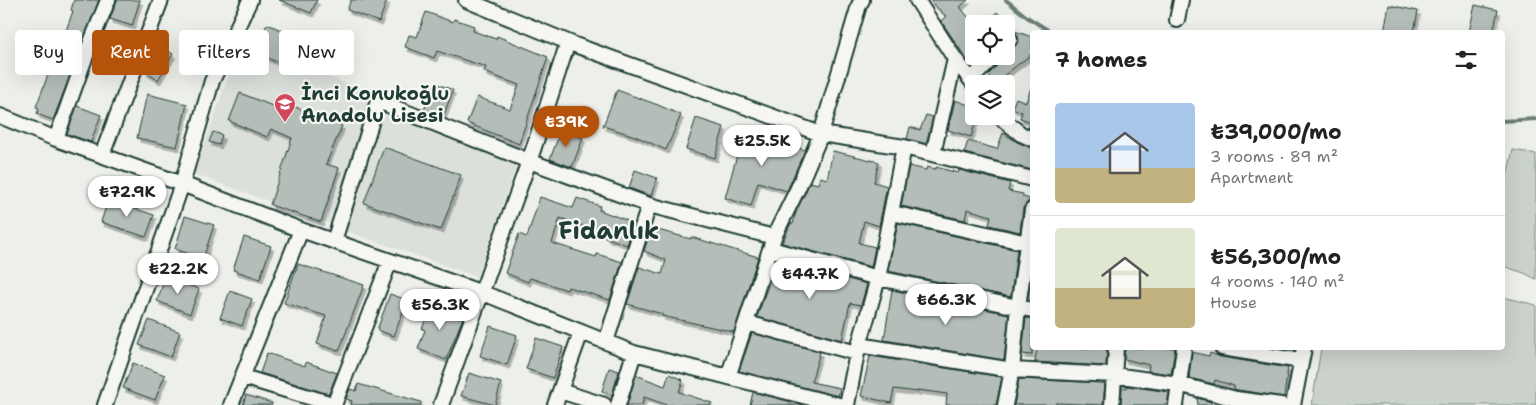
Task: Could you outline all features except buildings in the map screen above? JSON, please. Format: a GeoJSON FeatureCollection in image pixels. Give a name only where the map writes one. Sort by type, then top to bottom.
{"type":"FeatureCollection","features":[{"type":"Feature","properties":{"kind":"street"},"geometry":{"type":"LineString","coordinates":[[56,139],[88,48],[108,0]]}},
{"type":"Feature","properties":{"kind":"street"},"geometry":{"type":"LineString","coordinates":[[102,155],[161,0]]}},
{"type":"Feature","properties":{"kind":"street"},"geometry":{"type":"LineString","coordinates":[[104,405],[182,184],[212,82],[250,0]]}},
{"type":"Feature","properties":{"kind":"street"},"geometry":{"type":"LineString","coordinates":[[466,0],[568,42],[821,134],[904,147],[1030,178]]}},
{"type":"Feature","properties":{"kind":"street"},"geometry":{"type":"LineString","coordinates":[[728,377],[772,243],[821,134],[859,4],[862,0]]}},
{"type":"Feature","properties":{"kind":"street"},"geometry":{"type":"LineString","coordinates":[[917,0],[967,75]]}},
{"type":"Feature","properties":{"kind":"street"},"geometry":{"type":"LineString","coordinates":[[1177,20],[1181,0]]}},
{"type":"Feature","properties":{"kind":"street"},"geometry":{"type":"LineString","coordinates":[[441,405],[483,293],[568,42]]}},
{"type":"Feature","properties":{"kind":"street"},"geometry":{"type":"LineString","coordinates":[[933,154],[956,60]]}},
{"type":"Feature","properties":{"kind":"street"},"geometry":{"type":"LineString","coordinates":[[978,75],[986,65]]}},
{"type":"Feature","properties":{"kind":"street"},"geometry":{"type":"LineString","coordinates":[[334,241],[378,101],[529,161],[649,205],[878,278],[1030,310]]}},
{"type":"Feature","properties":{"kind":"street"},"geometry":{"type":"LineString","coordinates":[[0,116],[56,139],[182,184],[301,230],[483,293],[634,353],[838,405]]}},
{"type":"Feature","properties":{"kind":"street"},"geometry":{"type":"LineString","coordinates":[[1010,125],[1021,134],[1030,138]]}},
{"type":"Feature","properties":{"kind":"street"},"geometry":{"type":"LineString","coordinates":[[847,405],[858,349],[878,278],[904,147]]}},
{"type":"Feature","properties":{"kind":"street"},"geometry":{"type":"LineString","coordinates":[[606,342],[649,205]]}},
{"type":"Feature","properties":{"kind":"street"},"geometry":{"type":"LineString","coordinates":[[892,213],[1030,243],[1018,307],[1012,370],[1005,405]]}},
{"type":"Feature","properties":{"kind":"street"},"geometry":{"type":"LineString","coordinates":[[231,405],[301,230]]}},
{"type":"Feature","properties":{"kind":"street"},"geometry":{"type":"LineString","coordinates":[[243,377],[334,405],[390,260]]}},
{"type":"Feature","properties":{"kind":"street"},"geometry":{"type":"LineString","coordinates":[[747,323],[858,349],[1012,370],[1114,375],[1178,384],[1236,399],[1281,405]]}},
{"type":"Feature","properties":{"kind":"street"},"geometry":{"type":"LineString","coordinates":[[555,405],[580,332]]}},
{"type":"Feature","properties":{"kind":"street"},"geometry":{"type":"LineString","coordinates":[[1112,405],[1116,350]]}},
{"type":"Feature","properties":{"kind":"street"},"geometry":{"type":"LineString","coordinates":[[1176,405],[1184,350]]}},
{"type":"Feature","properties":{"kind":"street"},"geometry":{"type":"LineString","coordinates":[[1249,350],[1303,354],[1293,405]]}},
{"type":"Feature","properties":{"kind":"street"},"geometry":{"type":"LineString","coordinates":[[618,405],[634,353]]}},
{"type":"Feature","properties":{"kind":"street"},"geometry":{"type":"LineString","coordinates":[[560,391],[604,405]]}},
{"type":"Feature","properties":{"kind":"shaded area"},"geometry":{"type":"Polygon","coordinates":[[[269,54],[279,58],[279,75],[324,75],[374,94],[331,224],[194,174],[229,75],[269,75],[269,54]]]}},
{"type":"Feature","properties":{"kind":"shaded area"},"geometry":{"type":"Polygon","coordinates":[[[383,110],[518,161],[477,277],[346,231],[383,110]]]}},
{"type":"Feature","properties":{"kind":"shaded area"},"geometry":{"type":"Polygon","coordinates":[[[1513,150],[1536,154],[1536,279],[1505,267],[1505,184],[1513,150]]]}},
{"type":"Feature","properties":{"kind":"shaded area"},"geometry":{"type":"Polygon","coordinates":[[[1505,297],[1536,305],[1536,405],[1312,405],[1321,350],[1505,350],[1505,297]]]}},
{"type":"Feature","properties":{"kind":"waterway"},"geometry":{"type":"LineString","coordinates":[[1006,0],[1027,17],[1048,30]]}},
{"type":"Feature","properties":{"kind":"waterway"},"geometry":{"type":"LineString","coordinates":[[1505,121],[1536,119]]}},
{"type":"Feature","properties":{"kind":"place","name":"İnci Konukoğlu Anadolu Lisesi"},"geometry":{"type":"Point","coordinates":[285,123]}},
{"type":"Feature","properties":{"kind":"district","name":"Fidanlık"},"geometry":{"type":"Point","coordinates":[609,231]}}]}
